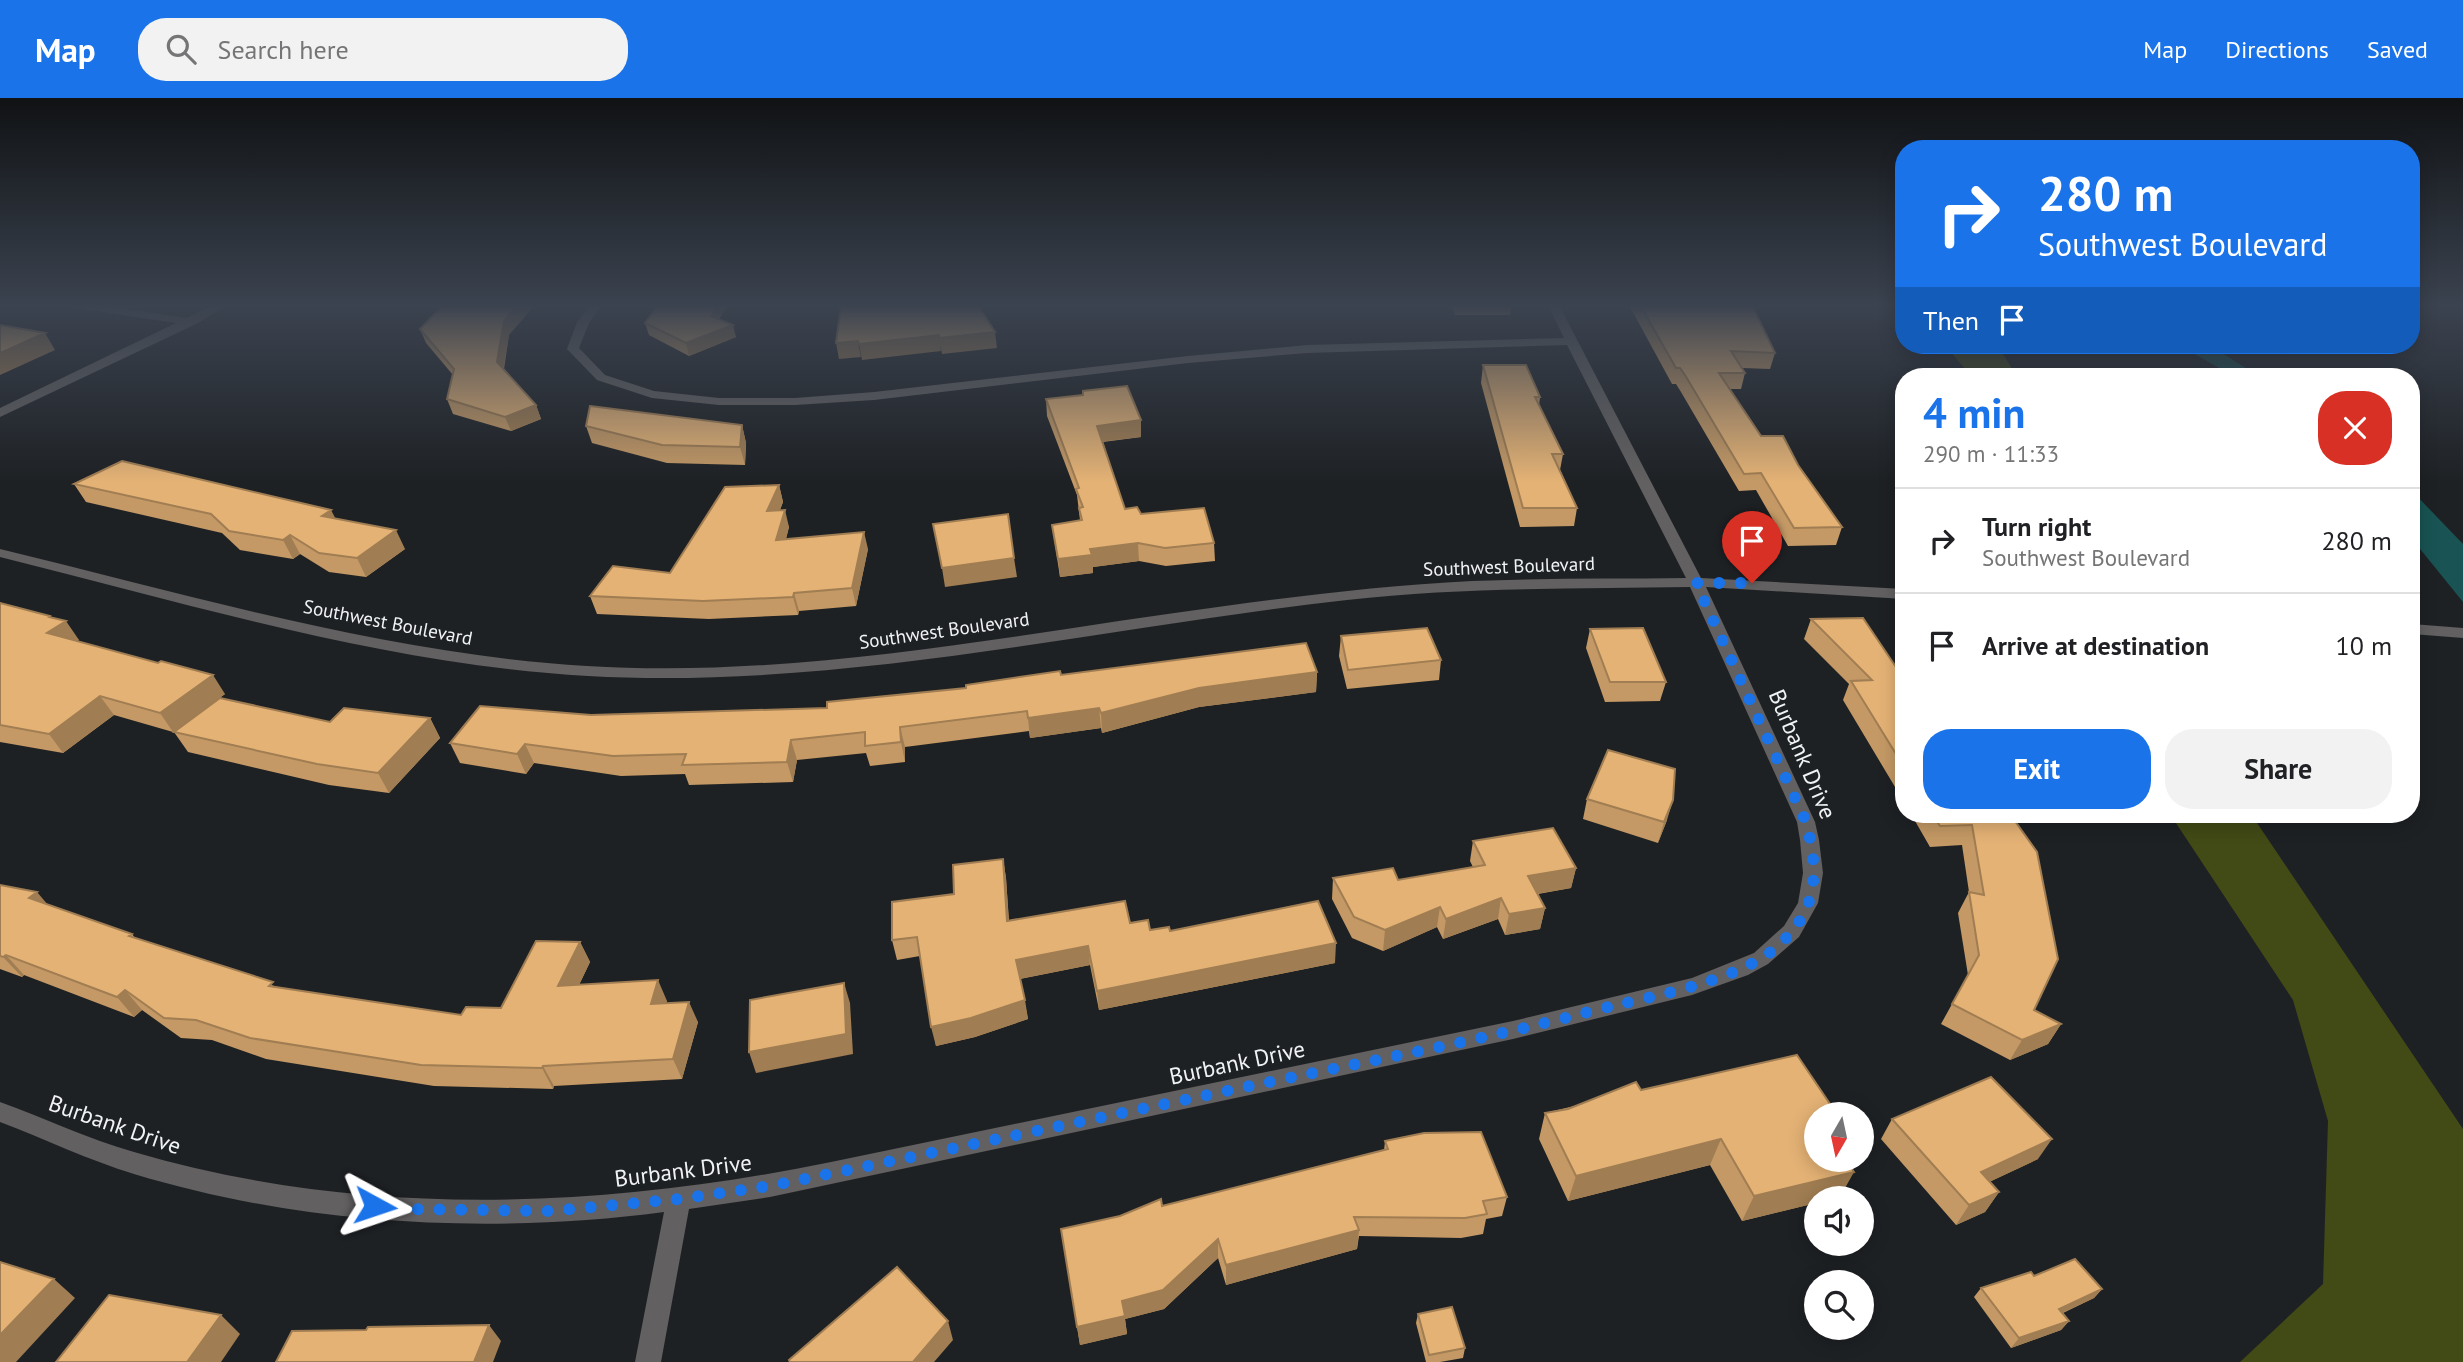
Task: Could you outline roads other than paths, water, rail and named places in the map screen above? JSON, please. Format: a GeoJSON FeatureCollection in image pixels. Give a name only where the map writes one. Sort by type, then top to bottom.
{"type":"FeatureCollection","features":[{"type":"Feature","properties":{"kind":"street"},"geometry":{"type":"LineString","coordinates":[[0,413],[103,364]]}},
{"type":"Feature","properties":{"kind":"street"},"geometry":{"type":"LineString","coordinates":[[584,364],[588,370],[608,382],[648,393],[712,401],[802,402],[861,398],[1158,364]]}},
{"type":"Feature","properties":{"kind":"street","name":"Burbank Drive"},"geometry":{"type":"LineString","coordinates":[[0,1112],[133,1163],[258,1192],[398,1209],[549,1211],[679,1199],[770,1186],[1525,1029],[1717,978],[1761,958],[1779,945],[1804,913],[1815,878],[1815,859],[1801,810],[1696,583],[1583,364]]}},
{"type":"Feature","properties":{"kind":"street","name":"Southwest Boulevard"},"geometry":{"type":"LineString","coordinates":[[0,553],[356,640],[437,656],[532,668],[614,671],[728,671],[858,664],[1351,595],[1496,585],[1727,582],[1895,593]]}},
{"type":"Feature","properties":{"kind":"street"},"geometry":{"type":"LineString","coordinates":[[2420,630],[2463,633]]}},
{"type":"Feature","properties":{"kind":"street"},"geometry":{"type":"LineString","coordinates":[[648,1362],[679,1199]]}},
{"type":"Feature","properties":{"kind":"water"},"geometry":{"type":"Polygon","coordinates":[[[2212,364],[2239,364],[2246,368],[2219,368],[2212,364]]]}},
{"type":"Feature","properties":{"kind":"water"},"geometry":{"type":"Polygon","coordinates":[[[2420,499],[2463,544],[2463,602],[2420,549],[2420,499]]]}}]}
